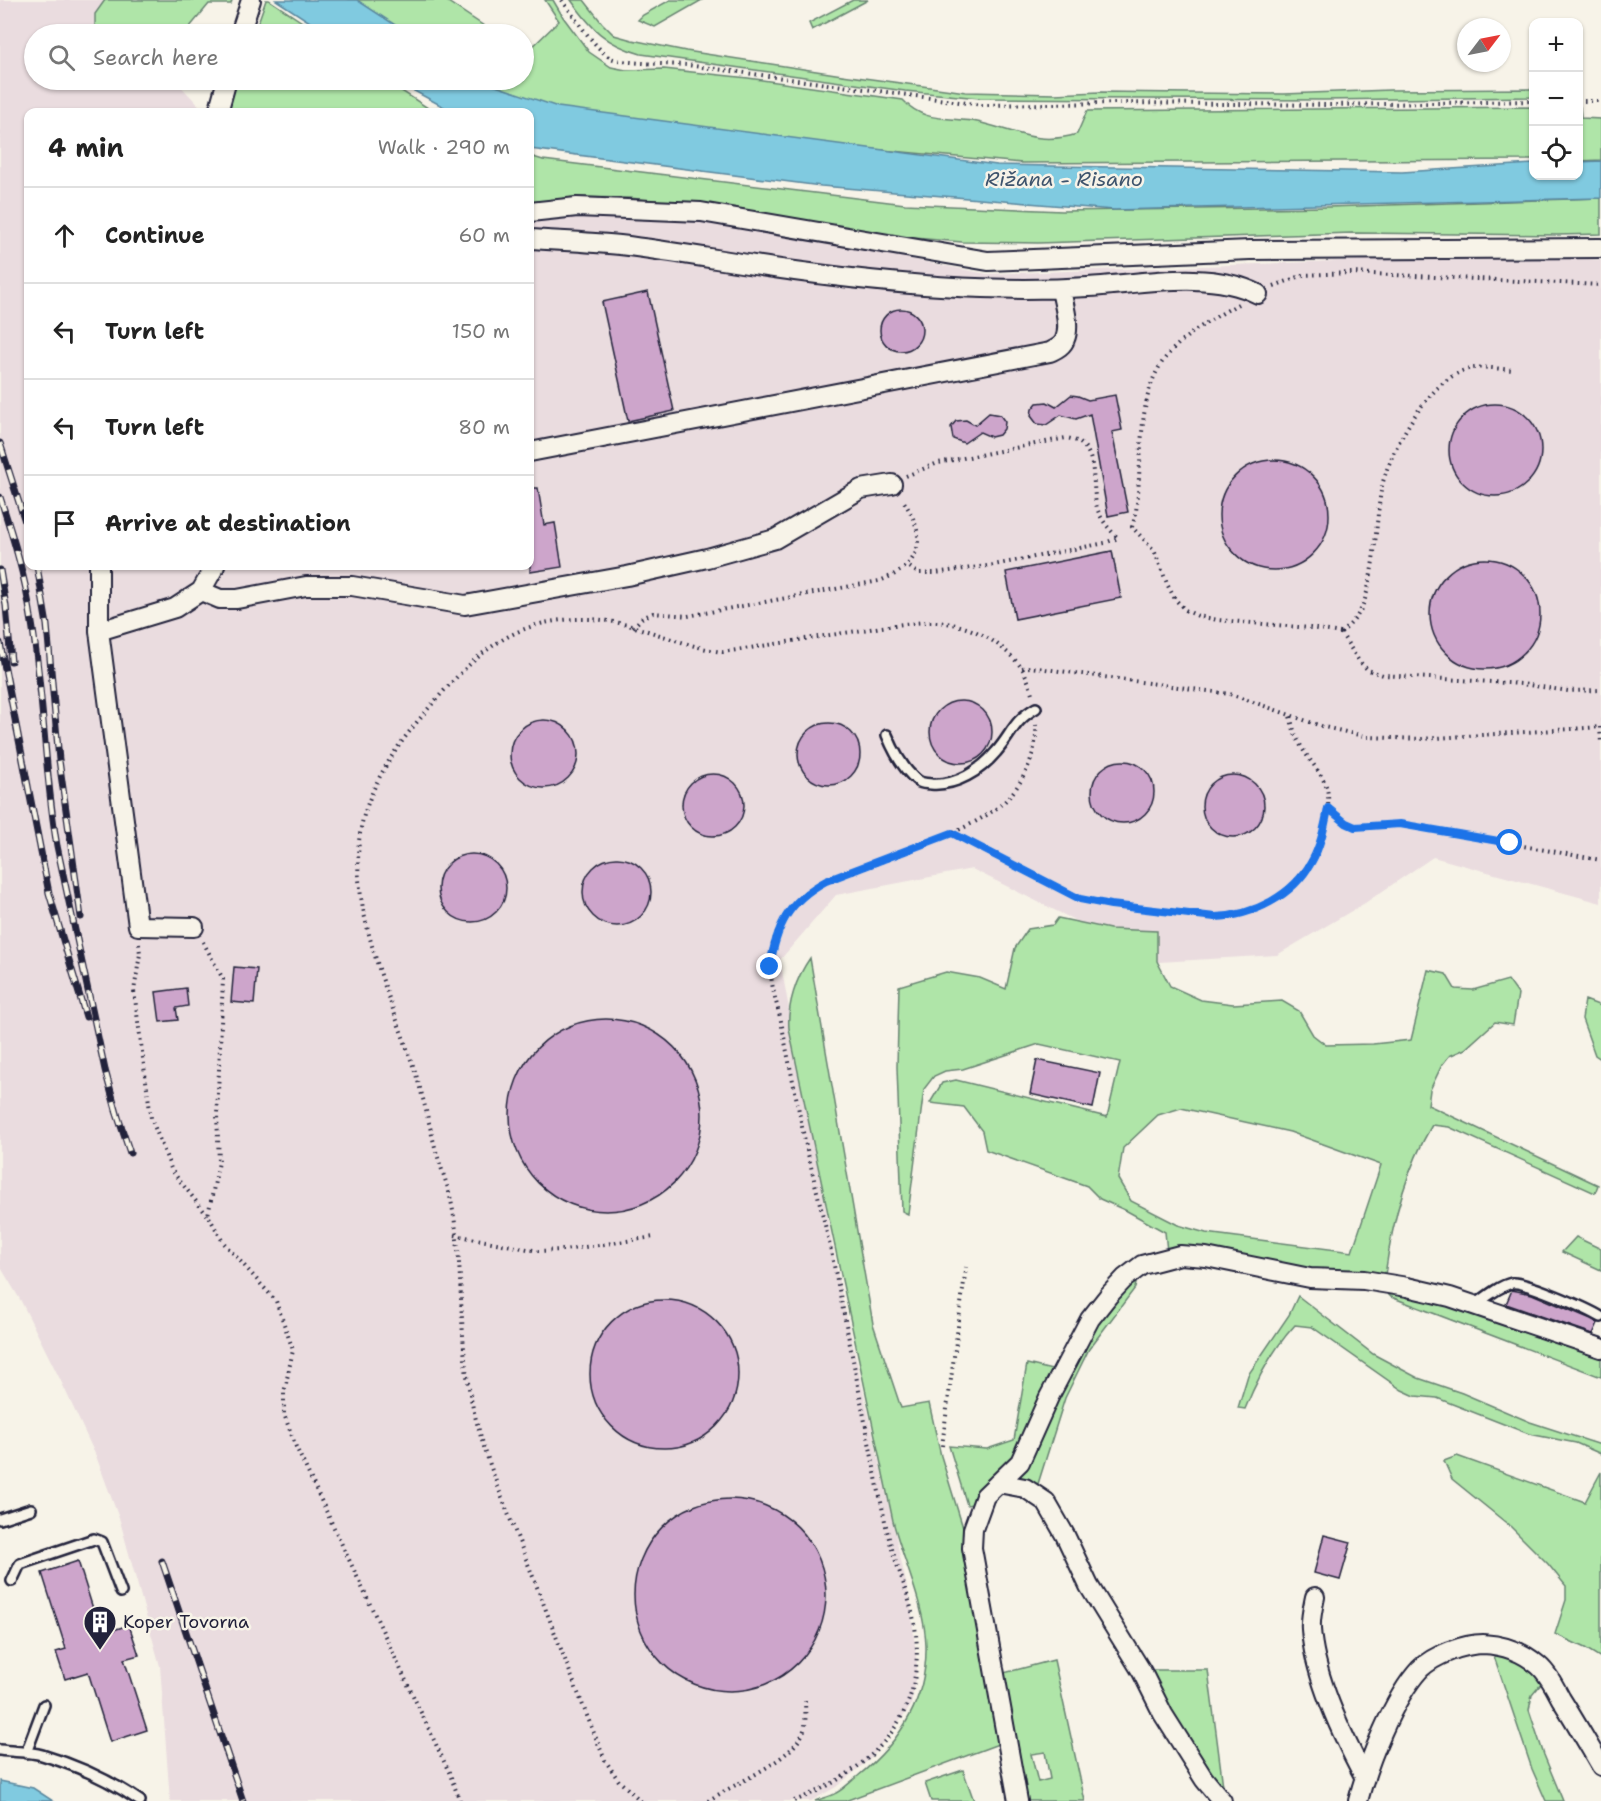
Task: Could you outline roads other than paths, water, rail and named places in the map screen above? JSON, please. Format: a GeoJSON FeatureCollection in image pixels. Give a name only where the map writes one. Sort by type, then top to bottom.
{"type":"FeatureCollection","features":[{"type":"Feature","properties":{"kind":"street"},"geometry":{"type":"LineString","coordinates":[[243,24],[251,0]]}},
{"type":"Feature","properties":{"kind":"street"},"geometry":{"type":"LineString","coordinates":[[219,108],[224,90]]}},
{"type":"Feature","properties":{"kind":"street"},"geometry":{"type":"LineString","coordinates":[[534,212],[577,207],[701,212],[988,261],[1250,250],[1601,248]]}},
{"type":"Feature","properties":{"kind":"street"},"geometry":{"type":"LineString","coordinates":[[534,239],[617,245],[896,283],[955,287],[1061,289],[1171,280],[1229,284],[1247,288],[1258,294]]}},
{"type":"Feature","properties":{"kind":"street"},"geometry":{"type":"LineString","coordinates":[[534,451],[1050,352],[1061,346],[1066,338],[1061,289]]}},
{"type":"Feature","properties":{"kind":"street"},"geometry":{"type":"LineString","coordinates":[[201,591],[220,599],[237,599],[306,586],[352,586],[465,605],[627,576],[764,542],[784,534],[861,489],[892,484]]}},
{"type":"Feature","properties":{"kind":"street"},"geometry":{"type":"LineString","coordinates":[[99,570],[99,631],[138,926],[194,927]]}},
{"type":"Feature","properties":{"kind":"street"},"geometry":{"type":"LineString","coordinates":[[99,631],[175,608],[201,591],[213,570]]}},
{"type":"Feature","properties":{"kind":"street"},"geometry":{"type":"LineString","coordinates":[[1018,1801],[972,1548],[973,1529],[985,1496],[1020,1462],[1049,1396],[1090,1319],[1125,1278],[1143,1265],[1180,1255],[1206,1257],[1311,1278],[1364,1280],[1450,1297],[1601,1348]]}},
{"type":"Feature","properties":{"kind":"street"},"geometry":{"type":"LineString","coordinates":[[998,1483],[1025,1488],[1046,1502],[1065,1535],[1089,1586],[1142,1672],[1162,1714],[1204,1779],[1222,1801]]}},
{"type":"Feature","properties":{"kind":"street"},"geometry":{"type":"LineString","coordinates":[[1315,1597],[1310,1627],[1313,1649],[1338,1724],[1365,1778]]}},
{"type":"Feature","properties":{"kind":"street"},"geometry":{"type":"LineString","coordinates":[[1358,1801],[1365,1778],[1399,1699],[1421,1668],[1446,1653],[1472,1644],[1492,1644],[1515,1650],[1539,1665],[1550,1679],[1601,1766]]}},
{"type":"Feature","properties":{"kind":"lane"},"geometry":{"type":"LineString","coordinates":[[887,735],[906,769],[920,783],[938,785],[963,778],[983,766],[1022,716],[1036,708]]}},
{"type":"Feature","properties":{"kind":"lane"},"geometry":{"type":"LineString","coordinates":[[1474,1305],[1490,1294],[1514,1283],[1535,1288],[1601,1317]]}},
{"type":"Feature","properties":{"kind":"lane"},"geometry":{"type":"LineString","coordinates":[[0,1519],[31,1509]]}},
{"type":"Feature","properties":{"kind":"lane"},"geometry":{"type":"LineString","coordinates":[[12,1581],[20,1564],[94,1539],[102,1542],[121,1592]]}},
{"type":"Feature","properties":{"kind":"lane"},"geometry":{"type":"LineString","coordinates":[[26,1753],[44,1705]]}},
{"type":"Feature","properties":{"kind":"lane"},"geometry":{"type":"LineString","coordinates":[[0,1750],[40,1755],[124,1790],[140,1801]]}},
{"type":"Feature","properties":{"kind":"water"},"geometry":{"type":"Polygon","coordinates":[[[276,0],[357,0],[394,24],[313,24],[276,0]]]}},
{"type":"Feature","properties":{"kind":"water","name":"Rižana - Risano"},"geometry":{"type":"Polygon","coordinates":[[[412,90],[508,90],[558,107],[997,165],[1402,172],[1529,164],[1529,180],[1583,180],[1583,162],[1601,161],[1601,198],[1114,210],[821,186],[534,150],[534,108],[446,108],[412,90]]]}},
{"type":"Feature","properties":{"kind":"water"},"geometry":{"type":"Polygon","coordinates":[[[0,1781],[33,1788],[53,1801],[0,1801],[0,1781]]]}},
{"type":"Feature","properties":{"kind":"railway"},"geometry":{"type":"LineString","coordinates":[[0,443],[24,518]]}},
{"type":"Feature","properties":{"kind":"railway"},"geometry":{"type":"LineString","coordinates":[[0,497],[18,557],[31,617],[57,846],[105,1070],[118,1117]]}},
{"type":"Feature","properties":{"kind":"railway"},"geometry":{"type":"LineString","coordinates":[[0,570],[11,661]]}},
{"type":"Feature","properties":{"kind":"railway"},"geometry":{"type":"LineString","coordinates":[[38,570],[47,625],[59,760],[81,917]]}},
{"type":"Feature","properties":{"kind":"railway"},"geometry":{"type":"LineString","coordinates":[[0,643],[49,893],[86,1017]]}},
{"type":"Feature","properties":{"kind":"railway"},"geometry":{"type":"LineString","coordinates":[[116,1111],[130,1153]]}},
{"type":"Feature","properties":{"kind":"railway"},"geometry":{"type":"LineString","coordinates":[[162,1561],[243,1801]]}},
{"type":"Feature","properties":{"kind":"place","name":"Koper Tovorna"},"geometry":{"type":"Point","coordinates":[100,1651]}}]}
